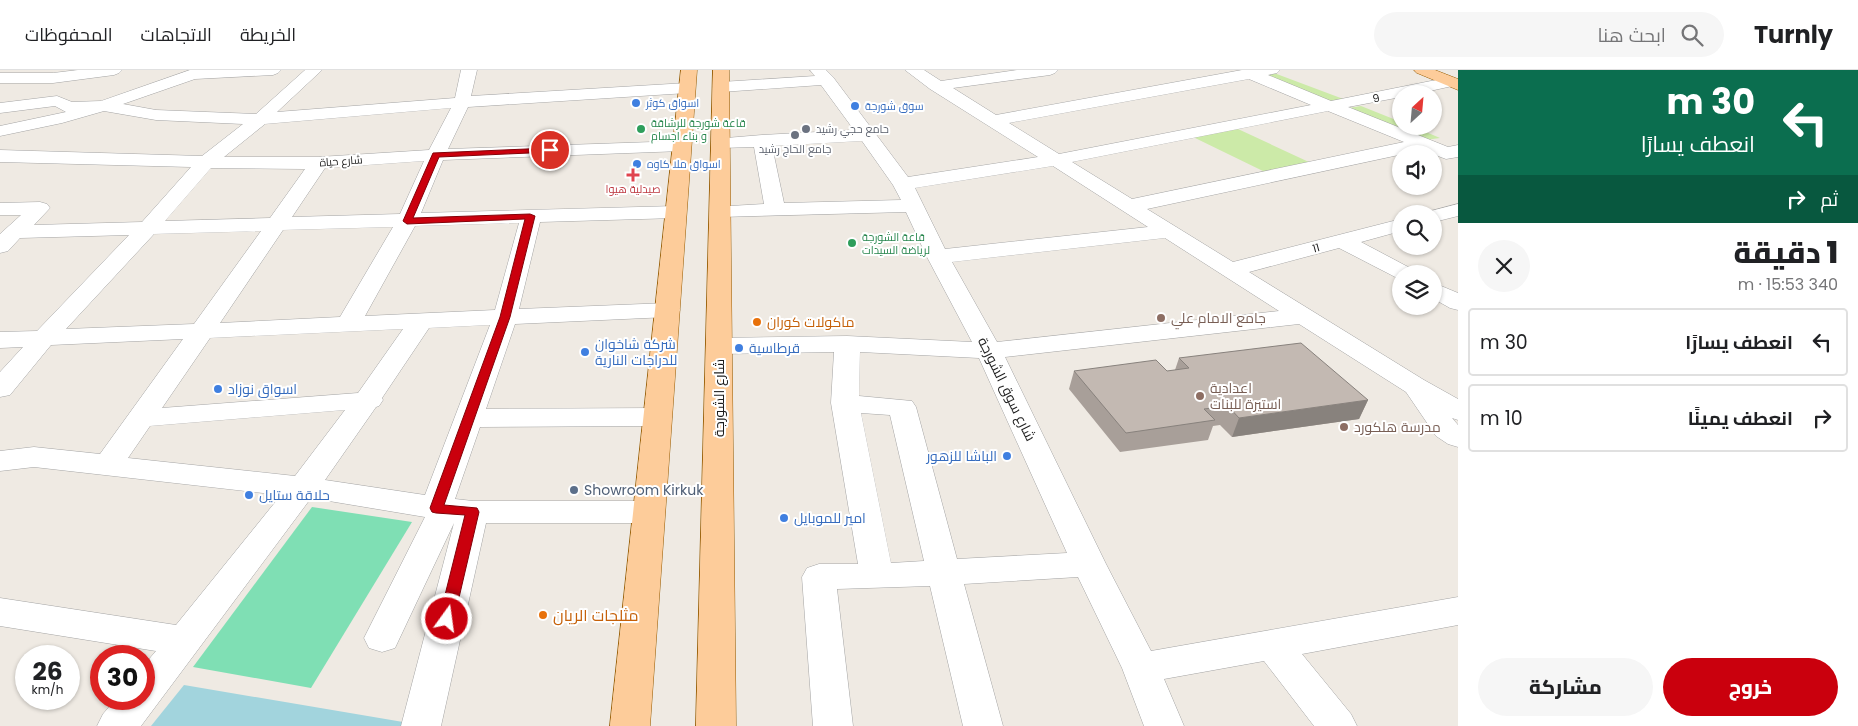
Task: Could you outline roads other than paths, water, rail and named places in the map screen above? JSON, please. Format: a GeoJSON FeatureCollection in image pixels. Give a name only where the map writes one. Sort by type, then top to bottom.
{"type":"FeatureCollection","features":[{"type":"Feature","properties":{"kind":"main road"},"geometry":{"type":"LineString","coordinates":[[1422,70],[1455,77]]}},
{"type":"Feature","properties":{"kind":"main road"},"geometry":{"type":"LineString","coordinates":[[630,726],[688,79]]}},
{"type":"Feature","properties":{"kind":"main road","name":"شارع الشورجة"},"geometry":{"type":"LineString","coordinates":[[716,726],[721,79]]}},
{"type":"Feature","properties":{"kind":"street"},"geometry":{"type":"LineString","coordinates":[[0,78],[53,78],[114,70]]}},
{"type":"Feature","properties":{"kind":"street"},"geometry":{"type":"LineString","coordinates":[[103,106],[200,72],[273,70]]}},
{"type":"Feature","properties":{"kind":"street"},"geometry":{"type":"LineString","coordinates":[[0,389],[44,338],[148,228],[206,162],[260,119],[314,70]]}},
{"type":"Feature","properties":{"kind":"street"},"geometry":{"type":"LineString","coordinates":[[348,324],[407,221],[462,102],[469,70]]}},
{"type":"Feature","properties":{"kind":"street"},"geometry":{"type":"LineString","coordinates":[[913,70],[1414,386],[1455,427]]}},
{"type":"Feature","properties":{"kind":"street"},"geometry":{"type":"LineString","coordinates":[[936,86],[1050,70]]}},
{"type":"Feature","properties":{"kind":"street"},"geometry":{"type":"LineString","coordinates":[[992,121],[1245,72],[1274,70],[1392,116]]}},
{"type":"Feature","properties":{"kind":"street"},"geometry":{"type":"LineString","coordinates":[[1245,72],[1331,106],[1392,126]]}},
{"type":"Feature","properties":{"kind":"street"},"geometry":{"type":"LineString","coordinates":[[721,79],[823,75]]}},
{"type":"Feature","properties":{"kind":"street","name":"شارع سوق الشورجة"},"geometry":{"type":"LineString","coordinates":[[823,75],[908,195],[938,257],[989,351],[1140,668],[1164,726]]}},
{"type":"Feature","properties":{"kind":"street","name":"9"},"geometry":{"type":"LineString","coordinates":[[720,211],[775,210],[908,195],[1056,160],[1357,102],[1455,77]]}},
{"type":"Feature","properties":{"kind":"street"},"geometry":{"type":"LineString","coordinates":[[53,78],[69,107]]}},
{"type":"Feature","properties":{"kind":"street"},"geometry":{"type":"LineString","coordinates":[[0,108],[103,106],[156,115],[260,119],[462,102],[688,79]]}},
{"type":"Feature","properties":{"kind":"street"},"geometry":{"type":"LineString","coordinates":[[0,131],[69,107]]}},
{"type":"Feature","properties":{"kind":"street"},"geometry":{"type":"LineString","coordinates":[[720,143],[867,135]]}},
{"type":"Feature","properties":{"kind":"street"},"geometry":{"type":"LineString","coordinates":[[1130,206],[1421,135],[1454,148]]}},
{"type":"Feature","properties":{"kind":"street"},"geometry":{"type":"LineString","coordinates":[[762,140],[775,210]]}},
{"type":"Feature","properties":{"kind":"street","name":"شارع حياة"},"geometry":{"type":"LineString","coordinates":[[0,156],[319,163],[436,155],[682,146]]}},
{"type":"Feature","properties":{"kind":"street"},"geometry":{"type":"LineString","coordinates":[[108,465],[319,163]]}},
{"type":"Feature","properties":{"kind":"street"},"geometry":{"type":"LineString","coordinates":[[0,209],[40,208],[17,232],[0,246]]}},
{"type":"Feature","properties":{"kind":"street"},"geometry":{"type":"LineString","coordinates":[[1442,214],[1458,210]]}},
{"type":"Feature","properties":{"kind":"street"},"geometry":{"type":"LineString","coordinates":[[17,232],[676,212]]}},
{"type":"Feature","properties":{"kind":"street"},"geometry":{"type":"LineString","coordinates":[[420,726],[451,510],[470,418],[505,317],[530,216]]}},
{"type":"Feature","properties":{"kind":"street","name":"11"},"geometry":{"type":"LineString","coordinates":[[1230,270],[1392,227]]}},
{"type":"Feature","properties":{"kind":"street"},"geometry":{"type":"LineString","coordinates":[[938,257],[1170,231]]}},
{"type":"Feature","properties":{"kind":"street"},"geometry":{"type":"LineString","coordinates":[[1343,241],[1392,268]]}},
{"type":"Feature","properties":{"kind":"street"},"geometry":{"type":"LineString","coordinates":[[1442,294],[1458,303]]}},
{"type":"Feature","properties":{"kind":"street"},"geometry":{"type":"LineString","coordinates":[[0,340],[668,310]]}},
{"type":"Feature","properties":{"kind":"street"},"geometry":{"type":"LineString","coordinates":[[719,346],[847,344],[989,351],[1305,316]]}},
{"type":"Feature","properties":{"kind":"street"},"geometry":{"type":"LineString","coordinates":[[155,679],[305,487],[369,400],[421,321]]}},
{"type":"Feature","properties":{"kind":"street"},"geometry":{"type":"LineString","coordinates":[[847,344],[845,403],[877,576]]}},
{"type":"Feature","properties":{"kind":"street"},"geometry":{"type":"LineString","coordinates":[[142,418],[369,400]]}},
{"type":"Feature","properties":{"kind":"street"},"geometry":{"type":"LineString","coordinates":[[845,403],[902,407],[983,726]]}},
{"type":"Feature","properties":{"kind":"street"},"geometry":{"type":"LineString","coordinates":[[470,418],[658,417]]}},
{"type":"Feature","properties":{"kind":"street"},"geometry":{"type":"LineString","coordinates":[[0,461],[34,457],[108,465],[305,487],[451,510],[649,512]]}},
{"type":"Feature","properties":{"kind":"street"},"geometry":{"type":"LineString","coordinates":[[382,638],[451,510]]}},
{"type":"Feature","properties":{"kind":"street"},"geometry":{"type":"LineString","coordinates":[[833,726],[819,577],[877,576],[1089,564]]}},
{"type":"Feature","properties":{"kind":"street"},"geometry":{"type":"LineString","coordinates":[[0,612],[185,641]]}},
{"type":"Feature","properties":{"kind":"street"},"geometry":{"type":"LineString","coordinates":[[1140,668],[1457,613]]}},
{"type":"Feature","properties":{"kind":"street"},"geometry":{"type":"LineString","coordinates":[[1273,645],[1337,726]]}},
{"type":"Feature","properties":{"kind":"street"},"geometry":{"type":"LineString","coordinates":[[118,726],[130,710]]}},
{"type":"Feature","properties":{"kind":"water"},"geometry":{"type":"Polygon","coordinates":[[[184,685],[409,723],[409,726],[151,726],[184,685]]]}},
{"type":"Feature","properties":{"kind":"place","name":"اسواق كوثر"},"geometry":{"type":"Point","coordinates":[636,103]}},
{"type":"Feature","properties":{"kind":"place","name":"سوق شورجة"},"geometry":{"type":"Point","coordinates":[855,106]}},
{"type":"Feature","properties":{"kind":"place","name":"قاعة شورجة للرشاقة و بناء اجسام"},"geometry":{"type":"Point","coordinates":[641,129]}},
{"type":"Feature","properties":{"kind":"place","name":"حامع حجي رشيد"},"geometry":{"type":"Point","coordinates":[806,129]}},
{"type":"Feature","properties":{"kind":"place","name":"جامع الحاج رشيد"},"geometry":{"type":"Point","coordinates":[795,135]}},
{"type":"Feature","properties":{"kind":"place","name":"اسواق ملا كاوه"},"geometry":{"type":"Point","coordinates":[637,164]}},
{"type":"Feature","properties":{"kind":"place","name":"صيدلية هيوا"},"geometry":{"type":"Point","coordinates":[633,175]}},
{"type":"Feature","properties":{"kind":"place","name":"قاعة الشورجة لرياضة السيدات"},"geometry":{"type":"Point","coordinates":[852,243]}},
{"type":"Feature","properties":{"kind":"place","name":"جامع الامام علي"},"geometry":{"type":"Point","coordinates":[1161,318]}},
{"type":"Feature","properties":{"kind":"place","name":"ماكولات كوران"},"geometry":{"type":"Point","coordinates":[757,322]}},
{"type":"Feature","properties":{"kind":"place","name":"قرطاسية"},"geometry":{"type":"Point","coordinates":[739,348]}},
{"type":"Feature","properties":{"kind":"place","name":"شركة شاخوان للدراجات النارية"},"geometry":{"type":"Point","coordinates":[585,352]}},
{"type":"Feature","properties":{"kind":"place","name":"اسواق نوزاد"},"geometry":{"type":"Point","coordinates":[218,389]}},
{"type":"Feature","properties":{"kind":"place","name":"اعدادية استيرة للبنات"},"geometry":{"type":"Point","coordinates":[1200,396]}},
{"type":"Feature","properties":{"kind":"place","name":"مدرسة هلكورد"},"geometry":{"type":"Point","coordinates":[1344,427]}},
{"type":"Feature","properties":{"kind":"place","name":"الباشا للزهور"},"geometry":{"type":"Point","coordinates":[1007,456]}},
{"type":"Feature","properties":{"kind":"place","name":"Showroom Kirkuk"},"geometry":{"type":"Point","coordinates":[574,490]}},
{"type":"Feature","properties":{"kind":"place","name":"حلاقة ستايل"},"geometry":{"type":"Point","coordinates":[249,495]}},
{"type":"Feature","properties":{"kind":"place","name":"امير للموبايل"},"geometry":{"type":"Point","coordinates":[784,518]}},
{"type":"Feature","properties":{"kind":"place","name":"مثلجات الريان"},"geometry":{"type":"Point","coordinates":[543,615]}}]}
